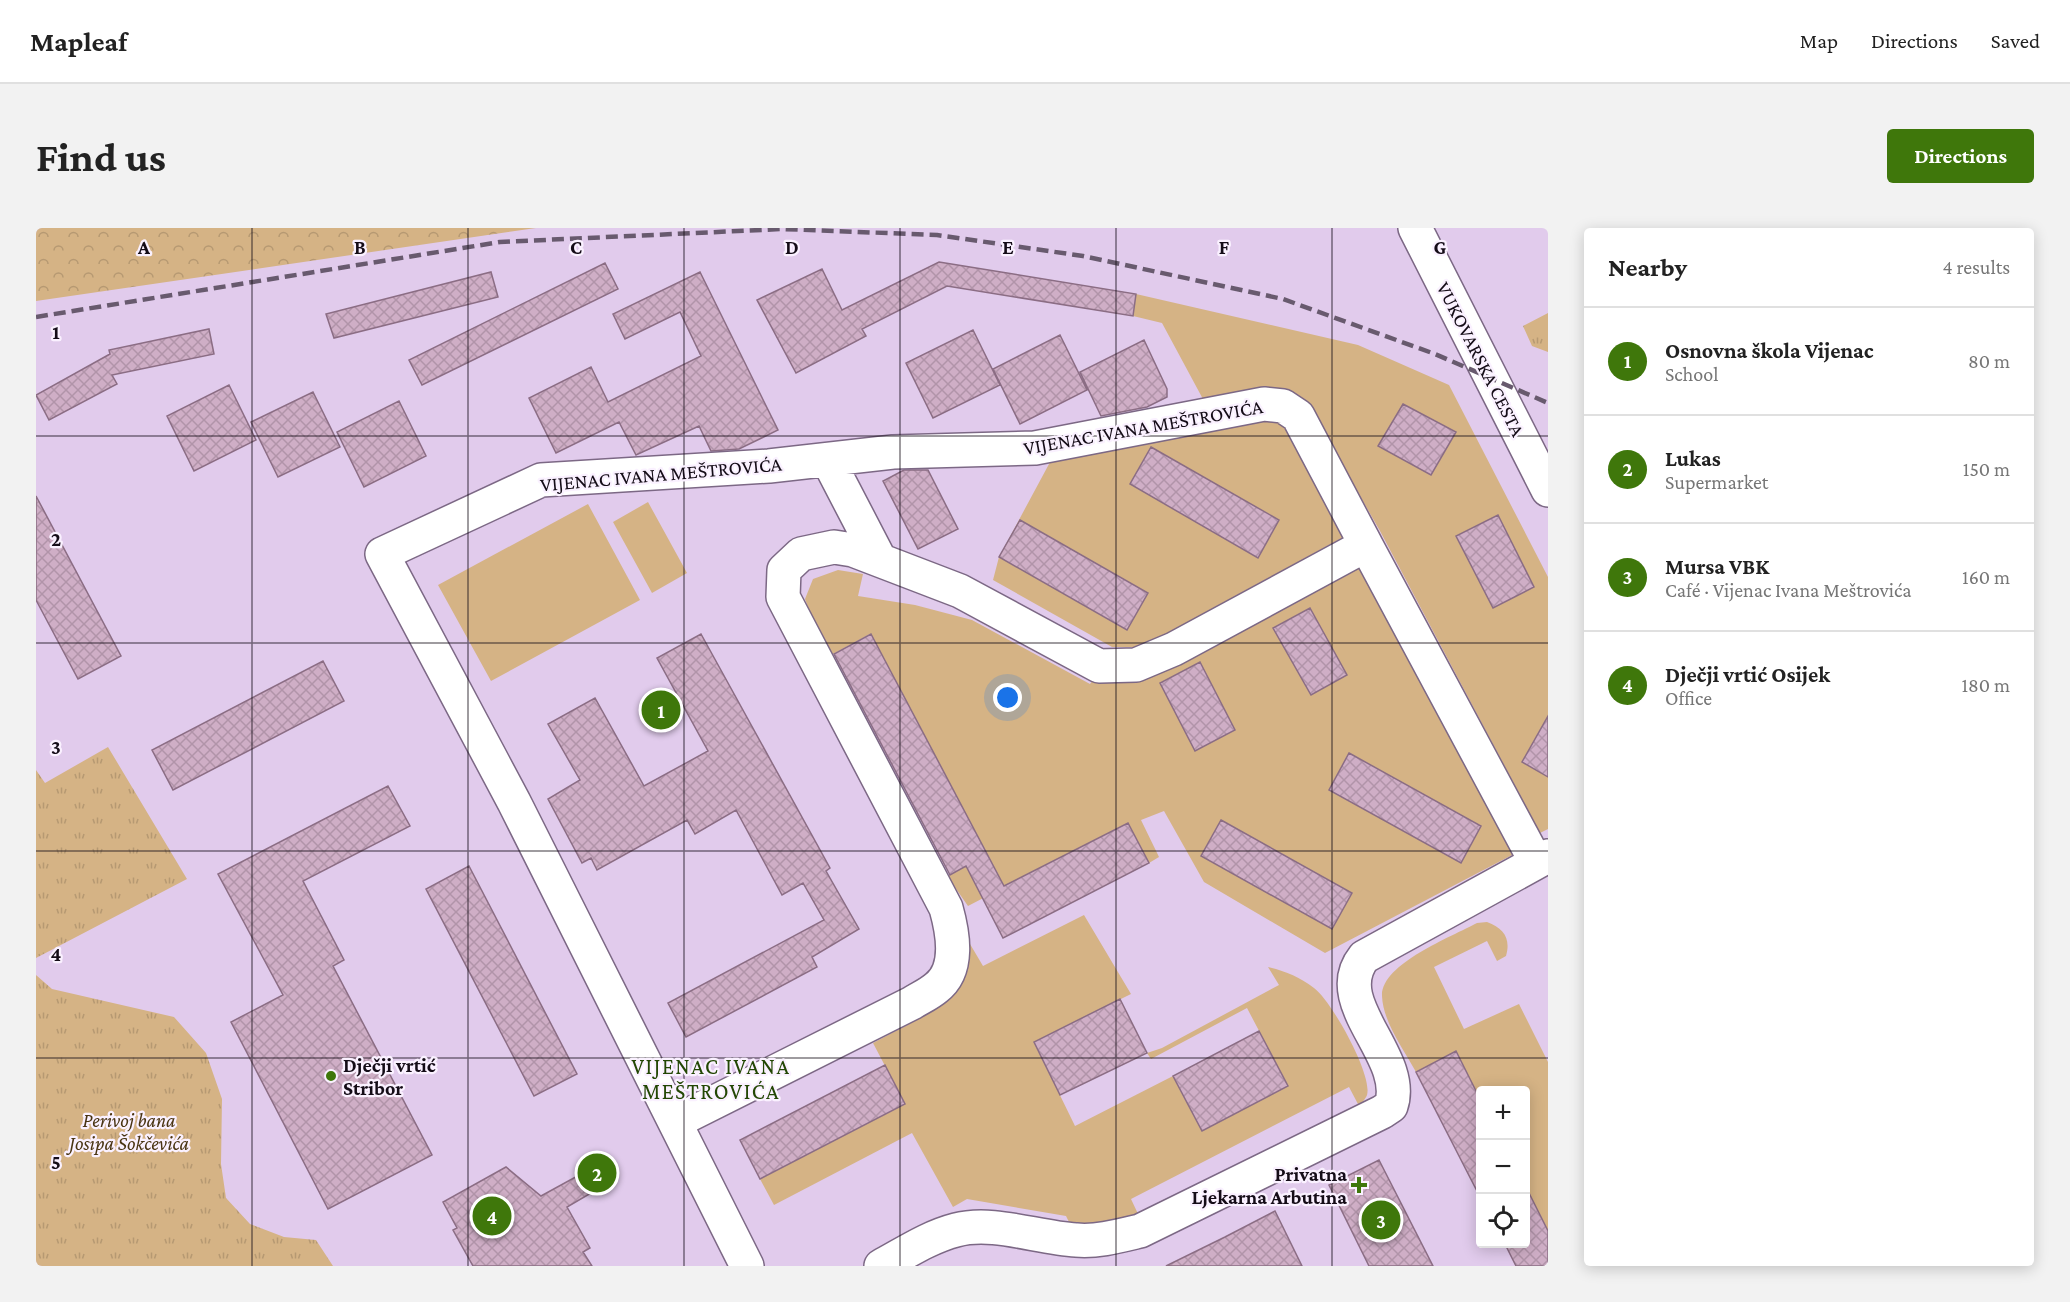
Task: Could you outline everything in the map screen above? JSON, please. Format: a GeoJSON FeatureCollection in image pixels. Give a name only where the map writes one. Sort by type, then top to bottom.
{"type":"FeatureCollection","features":[{"type":"Feature","properties":{"kind":"street","name":"VUKOVARSKA CESTA"},"geometry":{"type":"LineString","coordinates":[[1415,228],[1548,490]]}},
{"type":"Feature","properties":{"kind":"street","name":"VIJENAC IVANA MEŠTROVIĆA"},"geometry":{"type":"LineString","coordinates":[[747,1266],[514,801],[381,554],[541,480],[828,460],[893,452],[1035,448],[1248,406],[1264,404],[1283,406],[1298,416],[1366,544],[1542,859],[1364,957],[1357,965],[1354,972],[1354,993],[1395,1085],[1391,1106],[1382,1112],[1140,1231],[1108,1238],[1078,1240],[981,1227],[958,1229],[930,1239],[881,1266]]}},
{"type":"Feature","properties":{"kind":"street"},"geometry":{"type":"LineString","coordinates":[[828,460],[880,560]]}},
{"type":"Feature","properties":{"kind":"street"},"geometry":{"type":"LineString","coordinates":[[675,1122],[912,1003],[938,987],[949,972],[953,951],[951,927],[946,908],[783,597],[784,570],[801,554],[834,547],[853,550],[880,560],[960,591],[1099,666],[1136,665],[1174,649],[1366,544]]}},
{"type":"Feature","properties":{"kind":"green space"},"geometry":{"type":"Polygon","coordinates":[[[36,228],[536,228],[36,301],[36,228]]]}},
{"type":"Feature","properties":{"kind":"green space"},"geometry":{"type":"Polygon","coordinates":[[[1136,294],[1358,345],[1449,385],[1548,577],[1548,829],[1540,833],[1380,531],[1310,409],[1204,401],[1162,323],[1133,316],[1136,294]]]}},
{"type":"Feature","properties":{"kind":"green space"},"geometry":{"type":"Polygon","coordinates":[[[1548,313],[1548,352],[1532,346],[1523,326],[1548,313]]]}},
{"type":"Feature","properties":{"kind":"green space"},"geometry":{"type":"Polygon","coordinates":[[[1232,418],[1287,418],[1351,533],[1142,647],[1112,647],[993,580],[999,557],[1056,451],[1232,418]]]}},
{"type":"Feature","properties":{"kind":"green space"},"geometry":{"type":"Polygon","coordinates":[[[648,502],[687,573],[652,593],[613,522],[648,502]]]}},
{"type":"Feature","properties":{"kind":"green space"},"geometry":{"type":"Polygon","coordinates":[[[588,504],[640,600],[491,681],[438,585],[588,504]]]}},
{"type":"Feature","properties":{"kind":"green space"},"geometry":{"type":"Polygon","coordinates":[[[1365,556],[1516,853],[1325,953],[1204,882],[1164,811],[1141,820],[1159,857],[1149,863],[1128,823],[968,906],[947,876],[987,855],[870,634],[831,655],[815,627],[805,599],[813,579],[838,570],[863,574],[858,596],[915,605],[972,620],[1090,684],[1098,673],[1365,556]]]}},
{"type":"Feature","properties":{"kind":"green space"},"geometry":{"type":"Polygon","coordinates":[[[108,747],[187,879],[36,958],[36,770],[45,783],[108,747]]]}},
{"type":"Feature","properties":{"kind":"green space"},"geometry":{"type":"Polygon","coordinates":[[[1084,915],[1131,994],[1034,1042],[1075,1126],[1173,1076],[1202,1131],[1288,1086],[1247,1008],[1151,1059],[1147,1053],[1162,1048],[1279,985],[1268,967],[1280,970],[1309,984],[1330,1007],[1349,1038],[1364,1072],[1367,1085],[1365,1099],[1359,1106],[1349,1087],[1131,1199],[1139,1216],[1131,1219],[1072,1228],[1066,1216],[967,1199],[953,1207],[912,1133],[774,1205],[760,1179],[905,1104],[873,1043],[928,1013],[954,992],[963,981],[968,968],[970,944],[983,966],[1084,915]]]}},
{"type":"Feature","properties":{"kind":"green space"},"geometry":{"type":"Polygon","coordinates":[[[1487,922],[1502,931],[1508,944],[1506,956],[1497,961],[1487,941],[1434,967],[1464,1029],[1519,1004],[1548,1062],[1548,1231],[1530,1195],[1530,1086],[1476,1086],[1476,1091],[1456,1052],[1416,1072],[1395,1035],[1383,1006],[1382,996],[1385,984],[1393,973],[1419,953],[1477,923],[1487,922]]]}},
{"type":"Feature","properties":{"kind":"green space","name":"Perivoj bana Josipa Šokčevića"},"geometry":{"type":"Polygon","coordinates":[[[36,975],[52,989],[174,1017],[206,1053],[222,1099],[221,1164],[226,1198],[250,1224],[284,1237],[316,1240],[333,1266],[36,1266],[36,975]]]}},
{"type":"Feature","properties":{"kind":"building"},"geometry":{"type":"Polygon","coordinates":[[[939,262],[1136,294],[1133,316],[947,286],[862,329],[866,336],[796,373],[757,300],[822,269],[842,310],[939,262]]]}},
{"type":"Feature","properties":{"kind":"building"},"geometry":{"type":"Polygon","coordinates":[[[605,263],[618,289],[422,385],[409,360],[605,263]]]}},
{"type":"Feature","properties":{"kind":"building"},"geometry":{"type":"Polygon","coordinates":[[[491,272],[498,297],[334,338],[326,314],[491,272]]]}},
{"type":"Feature","properties":{"kind":"building"},"geometry":{"type":"Polygon","coordinates":[[[700,272],[778,430],[739,449],[711,451],[699,426],[636,455],[619,422],[556,453],[529,398],[591,367],[608,402],[701,356],[680,312],[625,339],[613,314],[700,272]]]}},
{"type":"Feature","properties":{"kind":"building"},"geometry":{"type":"Polygon","coordinates":[[[209,329],[214,354],[112,375],[117,384],[49,420],[36,395],[110,354],[109,350],[209,329]]]}},
{"type":"Feature","properties":{"kind":"building"},"geometry":{"type":"Polygon","coordinates":[[[973,330],[1000,385],[933,418],[906,363],[973,330]]]}},
{"type":"Feature","properties":{"kind":"building"},"geometry":{"type":"Polygon","coordinates":[[[1060,335],[1087,390],[1020,424],[993,369],[1060,335]]]}},
{"type":"Feature","properties":{"kind":"building"},"geometry":{"type":"Polygon","coordinates":[[[1144,340],[1167,389],[1167,397],[1147,407],[1101,416],[1080,372],[1144,340]]]}},
{"type":"Feature","properties":{"kind":"building"},"geometry":{"type":"Polygon","coordinates":[[[229,385],[256,440],[194,471],[167,416],[229,385]]]}},
{"type":"Feature","properties":{"kind":"building"},"geometry":{"type":"Polygon","coordinates":[[[313,392],[340,447],[278,477],[251,422],[313,392]]]}},
{"type":"Feature","properties":{"kind":"building"},"geometry":{"type":"Polygon","coordinates":[[[399,401],[426,456],[364,487],[337,432],[399,401]]]}},
{"type":"Feature","properties":{"kind":"building"},"geometry":{"type":"Polygon","coordinates":[[[1403,404],[1456,432],[1431,475],[1378,446],[1403,404]]]}},
{"type":"Feature","properties":{"kind":"building"},"geometry":{"type":"Polygon","coordinates":[[[1151,447],[1279,520],[1258,558],[1130,484],[1151,447]]]}},
{"type":"Feature","properties":{"kind":"building"},"geometry":{"type":"Polygon","coordinates":[[[904,470],[928,470],[958,529],[918,549],[883,481],[904,470]]]}},
{"type":"Feature","properties":{"kind":"building"},"geometry":{"type":"Polygon","coordinates":[[[36,496],[121,656],[78,679],[36,600],[36,496]]]}},
{"type":"Feature","properties":{"kind":"building"},"geometry":{"type":"Polygon","coordinates":[[[1498,515],[1534,587],[1493,608],[1456,536],[1498,515]]]}},
{"type":"Feature","properties":{"kind":"building"},"geometry":{"type":"Polygon","coordinates":[[[1020,520],[1148,593],[1127,630],[999,557],[1020,520]]]}},
{"type":"Feature","properties":{"kind":"building"},"geometry":{"type":"Polygon","coordinates":[[[1310,608],[1347,675],[1311,695],[1273,628],[1310,608]]]}},
{"type":"Feature","properties":{"kind":"building"},"geometry":{"type":"Polygon","coordinates":[[[701,634],[830,868],[826,871],[859,929],[812,957],[817,967],[686,1037],[668,1003],[824,920],[803,883],[782,895],[736,810],[695,834],[687,820],[597,870],[591,858],[582,863],[548,799],[580,780],[548,724],[595,698],[644,786],[708,751],[657,658],[701,634]]]}},
{"type":"Feature","properties":{"kind":"building"},"geometry":{"type":"Polygon","coordinates":[[[871,634],[1004,886],[1128,823],[1149,863],[1003,938],[966,866],[950,875],[834,654],[871,634]]]}},
{"type":"Feature","properties":{"kind":"building"},"geometry":{"type":"Polygon","coordinates":[[[323,661],[344,701],[173,790],[152,750],[323,661]]]}},
{"type":"Feature","properties":{"kind":"building"},"geometry":{"type":"Polygon","coordinates":[[[1200,662],[1235,730],[1195,751],[1160,683],[1200,662]]]}},
{"type":"Feature","properties":{"kind":"building"},"geometry":{"type":"Polygon","coordinates":[[[1548,716],[1548,777],[1522,762],[1548,716]]]}},
{"type":"Feature","properties":{"kind":"building"},"geometry":{"type":"Polygon","coordinates":[[[1349,753],[1481,826],[1461,863],[1329,790],[1349,753]]]}},
{"type":"Feature","properties":{"kind":"building"},"geometry":{"type":"Polygon","coordinates":[[[388,786],[410,826],[303,881],[344,960],[333,966],[432,1155],[328,1209],[231,1022],[283,995],[218,874],[388,786]]]}},
{"type":"Feature","properties":{"kind":"building"},"geometry":{"type":"Polygon","coordinates":[[[1221,820],[1352,893],[1332,929],[1201,856],[1221,820]]]}},
{"type":"Feature","properties":{"kind":"building"},"geometry":{"type":"Polygon","coordinates":[[[469,866],[577,1074],[534,1096],[426,889],[469,866]]]}},
{"type":"Feature","properties":{"kind":"building"},"geometry":{"type":"Polygon","coordinates":[[[1120,999],[1147,1053],[1060,1095],[1034,1042],[1120,999]]]}},
{"type":"Feature","properties":{"kind":"building"},"geometry":{"type":"Polygon","coordinates":[[[1259,1031],[1288,1086],[1202,1131],[1173,1076],[1259,1031]]]}},
{"type":"Feature","properties":{"kind":"building"},"geometry":{"type":"Polygon","coordinates":[[[1456,1051],[1476,1091],[1476,1189],[1416,1072],[1456,1051]]]}},
{"type":"Feature","properties":{"kind":"building"},"geometry":{"type":"Polygon","coordinates":[[[885,1065],[905,1104],[760,1179],[740,1140],[885,1065]]]}},
{"type":"Feature","properties":{"kind":"building"},"geometry":{"type":"Polygon","coordinates":[[[600,1154],[615,1179],[567,1207],[590,1248],[583,1252],[592,1266],[473,1266],[453,1230],[457,1228],[443,1202],[506,1167],[541,1196],[583,1173],[579,1166],[600,1154]]]}},
{"type":"Feature","properties":{"kind":"building"},"geometry":{"type":"Polygon","coordinates":[[[1379,1160],[1433,1266],[1369,1266],[1329,1185],[1379,1160]]]}},
{"type":"Feature","properties":{"kind":"building"},"geometry":{"type":"Polygon","coordinates":[[[1530,1195],[1548,1231],[1548,1266],[1516,1266],[1507,1248],[1530,1248],[1530,1195]]]}},
{"type":"Feature","properties":{"kind":"building"},"geometry":{"type":"Polygon","coordinates":[[[1275,1211],[1302,1266],[1166,1266],[1225,1237],[1275,1211]]]}},
{"type":"Feature","properties":{"kind":"railway"},"geometry":{"type":"LineString","coordinates":[[36,317],[500,242],[782,229],[937,235],[1083,256],[1283,299],[1435,354],[1548,403]]}},
{"type":"Feature","properties":{"kind":"place","name":"Osnovna škola Vijenac"},"geometry":{"type":"Point","coordinates":[661,710]}},
{"type":"Feature","properties":{"kind":"place","name":"Dječji vrtić Stribor"},"geometry":{"type":"Point","coordinates":[331,1076]}},
{"type":"Feature","properties":{"kind":"place","name":"Lukas"},"geometry":{"type":"Point","coordinates":[597,1173]}},
{"type":"Feature","properties":{"kind":"place","name":"Privatna Ljekarna Arbutina"},"geometry":{"type":"Point","coordinates":[1359,1185]}},
{"type":"Feature","properties":{"kind":"place","name":"Dječji vrtić Osijek"},"geometry":{"type":"Point","coordinates":[492,1216]}},
{"type":"Feature","properties":{"kind":"place","name":"Mursa VBK"},"geometry":{"type":"Point","coordinates":[1381,1220]}},
{"type":"Feature","properties":{"kind":"district","name":"VIJENAC IVANA MEŠTROVIĆA"},"geometry":{"type":"Point","coordinates":[711,1078]}}]}
